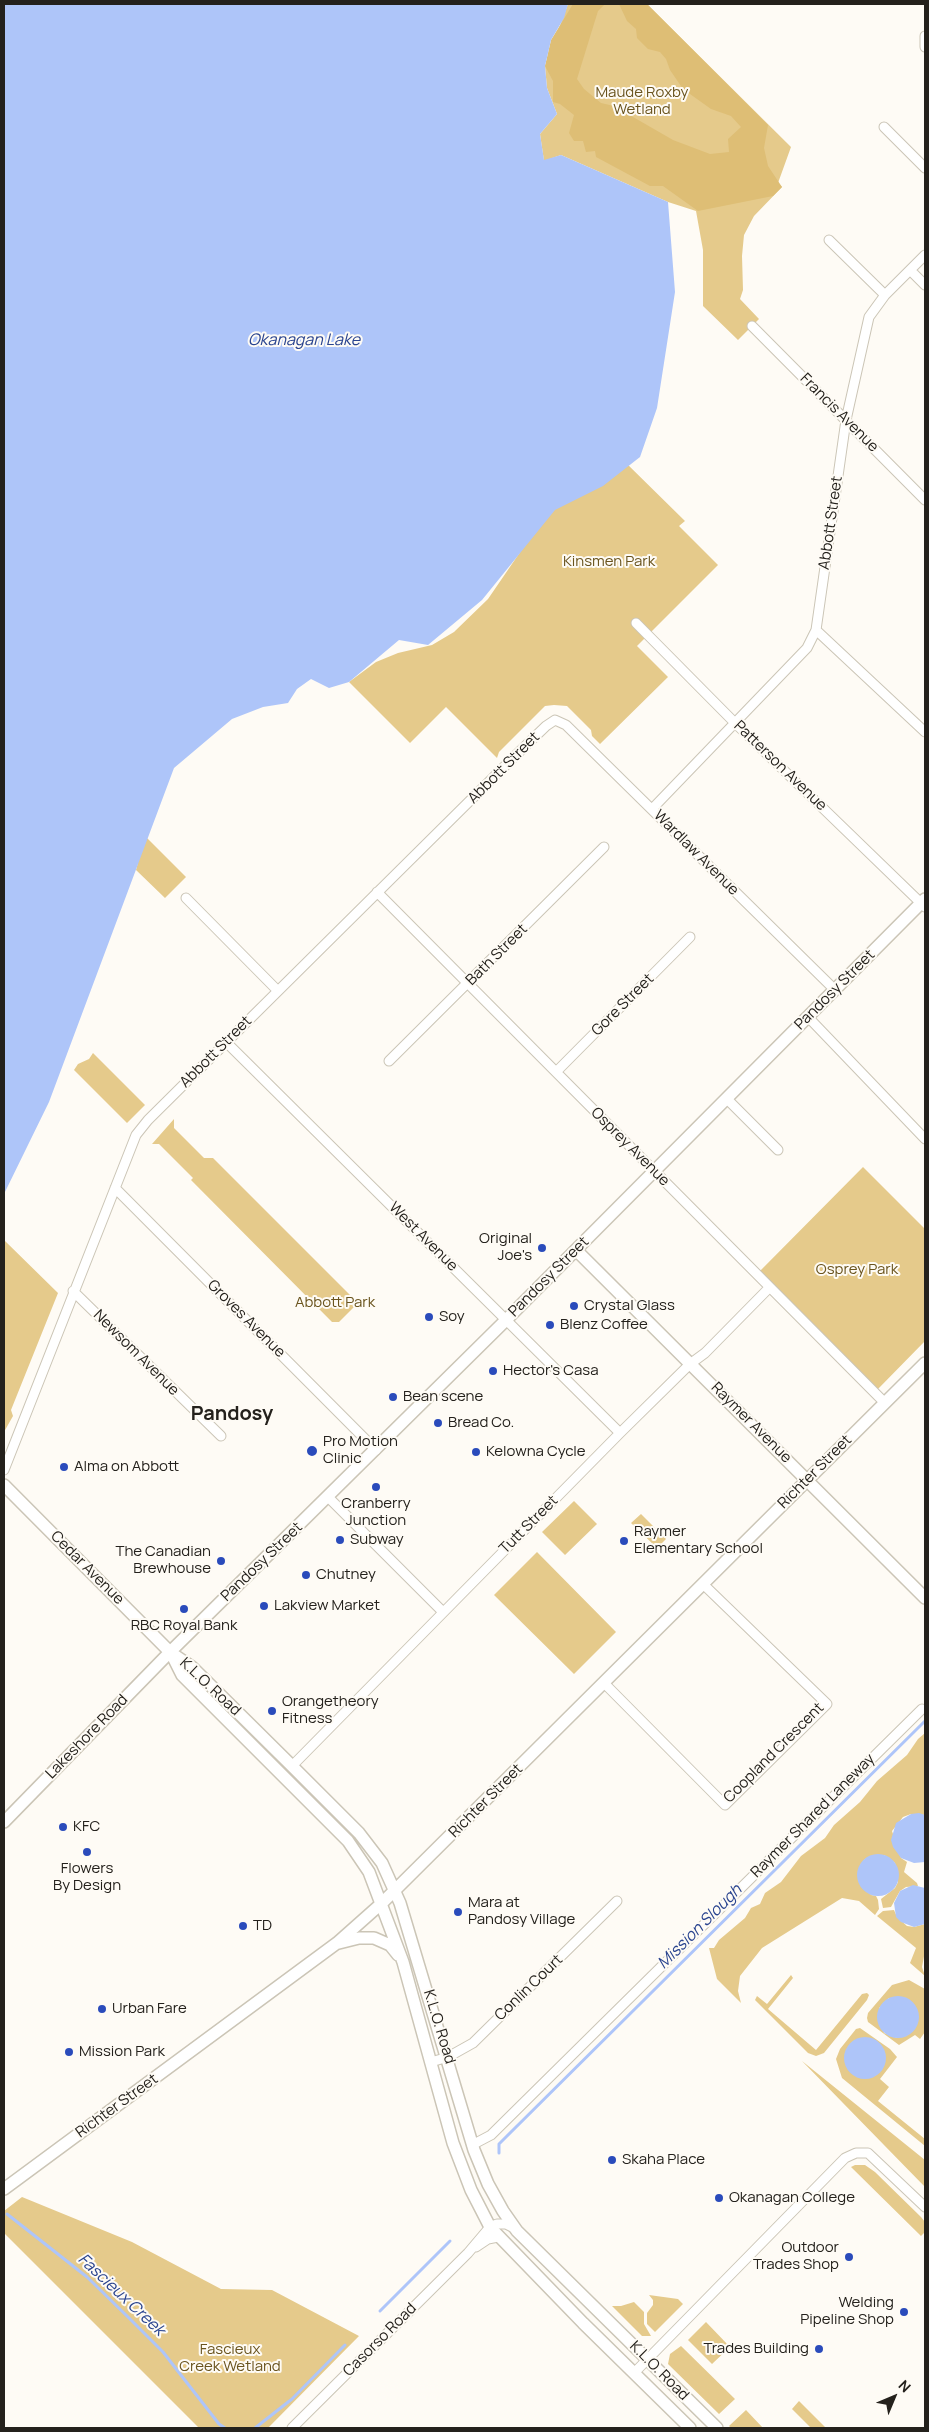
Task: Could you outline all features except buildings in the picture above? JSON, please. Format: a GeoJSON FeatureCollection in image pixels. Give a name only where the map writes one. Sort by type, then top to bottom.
{"type":"FeatureCollection","features":[{"type":"Feature","properties":{"kind":"street"},"geometry":{"type":"LineString","coordinates":[[925,36],[925,47]]}},
{"type":"Feature","properties":{"kind":"street"},"geometry":{"type":"LineString","coordinates":[[884,127],[925,168]]}},
{"type":"Feature","properties":{"kind":"street"},"geometry":{"type":"LineString","coordinates":[[829,240],[885,294]]}},
{"type":"Feature","properties":{"kind":"street","name":"Abbott Street"},"geometry":{"type":"LineString","coordinates":[[652,809],[736,724],[807,648],[816,630],[846,420],[869,317],[885,294],[925,255]]}},
{"type":"Feature","properties":{"kind":"street"},"geometry":{"type":"LineString","coordinates":[[910,270],[925,285]]}},
{"type":"Feature","properties":{"kind":"street","name":"Francis Avenue"},"geometry":{"type":"LineString","coordinates":[[752,326],[925,500]]}},
{"type":"Feature","properties":{"kind":"street","name":"Patterson Avenue"},"geometry":{"type":"LineString","coordinates":[[636,623],[736,724],[924,903]]}},
{"type":"Feature","properties":{"kind":"street"},"geometry":{"type":"LineString","coordinates":[[816,630],[925,732]]}},
{"type":"Feature","properties":{"kind":"street","name":"Abbott Street"},"geometry":{"type":"LineString","coordinates":[[4,1470],[136,1135],[148,1120],[377,892],[546,726],[555,720]]}},
{"type":"Feature","properties":{"kind":"street","name":"Wardlaw Avenue"},"geometry":{"type":"LineString","coordinates":[[555,720],[566,725],[835,990]]}},
{"type":"Feature","properties":{"kind":"street","name":"Bath Street"},"geometry":{"type":"LineString","coordinates":[[389,1061],[604,847]]}},
{"type":"Feature","properties":{"kind":"street","name":"Osprey Avenue"},"geometry":{"type":"LineString","coordinates":[[377,892],[884,1402]]}},
{"type":"Feature","properties":{"kind":"street"},"geometry":{"type":"LineString","coordinates":[[186,898],[278,991]]}},
{"type":"Feature","properties":{"kind":"street","name":"Pandosy Street"},"geometry":{"type":"LineString","coordinates":[[170,1652],[376,1450],[924,903]]}},
{"type":"Feature","properties":{"kind":"street","name":"Gore Street"},"geometry":{"type":"LineString","coordinates":[[556,1072],[690,937]]}},
{"type":"Feature","properties":{"kind":"street"},"geometry":{"type":"LineString","coordinates":[[808,1017],[925,1139]]}},
{"type":"Feature","properties":{"kind":"street","name":"West Avenue"},"geometry":{"type":"LineString","coordinates":[[226,1042],[620,1433]]}},
{"type":"Feature","properties":{"kind":"street"},"geometry":{"type":"LineString","coordinates":[[727,1099],[778,1150]]}},
{"type":"Feature","properties":{"kind":"street","name":"Groves Avenue"},"geometry":{"type":"LineString","coordinates":[[115,1188],[376,1450]]}},
{"type":"Feature","properties":{"kind":"street","name":"Raymer Avenue"},"geometry":{"type":"LineString","coordinates":[[576,1250],[925,1598]]}},
{"type":"Feature","properties":{"kind":"street","name":"Tutt Street"},"geometry":{"type":"LineString","coordinates":[[292,1766],[620,1433],[690,1364],[705,1353],[769,1288]]}},
{"type":"Feature","properties":{"kind":"street","name":"Newsom Avenue"},"geometry":{"type":"LineString","coordinates":[[73,1291],[221,1436]]}},
{"type":"Feature","properties":{"kind":"street","name":"Richter Street"},"geometry":{"type":"LineString","coordinates":[[4,2189],[337,1943],[382,1903],[925,1363]]}},
{"type":"Feature","properties":{"kind":"street","name":"Cedar Avenue"},"geometry":{"type":"LineString","coordinates":[[4,1485],[170,1652]]}},
{"type":"Feature","properties":{"kind":"street"},"geometry":{"type":"LineString","coordinates":[[328,1497],[443,1612]]}},
{"type":"Feature","properties":{"kind":"street","name":"Coopland Crescent"},"geometry":{"type":"LineString","coordinates":[[604,1683],[725,1805],[827,1704],[704,1584]]}},
{"type":"Feature","properties":{"kind":"street","name":"K.L.O. Road"},"geometry":{"type":"LineString","coordinates":[[170,1652],[192,1667],[292,1766],[359,1833],[382,1863],[396,1890],[448,2057],[472,2145],[488,2184],[514,2228],[717,2428]]}},
{"type":"Feature","properties":{"kind":"street","name":"K.L.O. Road"},"geometry":{"type":"LineString","coordinates":[[170,1652],[182,1675],[348,1842],[369,1872],[403,1962],[453,2143],[471,2190],[490,2227],[690,2428]]}},
{"type":"Feature","properties":{"kind":"street","name":"Lakeshore Road"},"geometry":{"type":"LineString","coordinates":[[4,1822],[170,1652]]}},
{"type":"Feature","properties":{"kind":"street","name":"Raymer Shared Laneway"},"geometry":{"type":"LineString","coordinates":[[472,2145],[491,2135],[922,1709]]}},
{"type":"Feature","properties":{"kind":"street","name":"Conlin Court"},"geometry":{"type":"LineString","coordinates":[[431,2062],[448,2057],[473,2042],[617,1901]]}},
{"type":"Feature","properties":{"kind":"street"},"geometry":{"type":"LineString","coordinates":[[337,1943],[359,1938],[374,1938],[390,1945],[403,1962]]}},
{"type":"Feature","properties":{"kind":"street"},"geometry":{"type":"LineString","coordinates":[[634,2373],[845,2158],[856,2153],[868,2153],[925,2207]]}},
{"type":"Feature","properties":{"kind":"street"},"geometry":{"type":"LineString","coordinates":[[490,2227],[506,2224],[514,2228]]}},
{"type":"Feature","properties":{"kind":"street","name":"Casorso Road"},"geometry":{"type":"LineString","coordinates":[[292,2428],[468,2253],[490,2227]]}},
{"type":"Feature","properties":{"kind":"street","name":"Casorso Road"},"geometry":{"type":"LineString","coordinates":[[468,2253],[488,2239],[498,2237]]}},
{"type":"Feature","properties":{"kind":"green space","name":"Maude Roxby Wetland"},"geometry":{"type":"Polygon","coordinates":[[[568,4],[647,4],[791,147],[778,183],[782,187],[754,216],[744,235],[742,256],[743,290],[740,299],[759,319],[738,340],[703,306],[703,250],[696,211],[668,202],[561,155],[544,161],[540,134],[557,114],[547,88],[545,66],[568,4]]]}},
{"type":"Feature","properties":{"kind":"green space","name":"Kinsmen Park"},"geometry":{"type":"Polygon","coordinates":[[[623,460],[685,521],[679,526],[718,565],[637,646],[668,677],[600,744],[592,736],[591,730],[567,706],[554,705],[545,706],[499,752],[497,758],[446,707],[410,743],[349,682],[376,662],[398,653],[432,645],[454,632],[488,599],[553,504],[623,460]]]}},
{"type":"Feature","properties":{"kind":"green space"},"geometry":{"type":"Polygon","coordinates":[[[145,836],[186,877],[165,898],[136,870],[145,836]]]}},
{"type":"Feature","properties":{"kind":"green space"},"geometry":{"type":"Polygon","coordinates":[[[93,1053],[145,1105],[127,1123],[74,1070],[78,1064],[89,1059],[93,1053]]]}},
{"type":"Feature","properties":{"kind":"green space","name":"Abbott Park"},"geometry":{"type":"Polygon","coordinates":[[[174,1119],[174,1128],[204,1158],[213,1158],[355,1300],[355,1306],[339,1322],[332,1322],[191,1180],[193,1178],[159,1144],[152,1144],[174,1119]]]}},
{"type":"Feature","properties":{"kind":"green space","name":"Osprey Park"},"geometry":{"type":"Polygon","coordinates":[[[863,1167],[925,1229],[925,1341],[878,1389],[760,1271],[863,1167]]]}},
{"type":"Feature","properties":{"kind":"green space"},"geometry":{"type":"Polygon","coordinates":[[[4,1240],[58,1293],[11,1410],[13,1416],[4,1432],[4,1240]]]}},
{"type":"Feature","properties":{"kind":"green space"},"geometry":{"type":"Polygon","coordinates":[[[574,1501],[597,1524],[565,1555],[542,1532],[574,1501]]]}},
{"type":"Feature","properties":{"kind":"green space"},"geometry":{"type":"Polygon","coordinates":[[[641,1514],[666,1539],[657,1548],[631,1523],[641,1514]]]}},
{"type":"Feature","properties":{"kind":"green space"},"geometry":{"type":"Polygon","coordinates":[[[537,1552],[616,1632],[574,1674],[494,1595],[537,1552]]]}},
{"type":"Feature","properties":{"kind":"green space"},"geometry":{"type":"Polygon","coordinates":[[[925,1733],[925,1815],[911,1814],[903,1817],[892,1831],[901,1858],[907,1862],[904,1872],[918,1886],[906,1887],[900,1891],[891,1907],[883,1908],[881,1899],[895,1888],[898,1882],[895,1863],[884,1855],[870,1856],[860,1866],[871,1895],[876,1896],[878,1900],[879,1909],[875,1915],[859,1901],[842,1898],[762,1948],[740,1976],[738,1991],[741,2003],[717,1979],[709,1948],[714,1948],[719,1940],[745,1918],[751,1908],[760,1904],[765,1893],[781,1882],[801,1856],[825,1838],[834,1825],[860,1802],[877,1781],[907,1755],[918,1739],[925,1733]]]}},
{"type":"Feature","properties":{"kind":"green space"},"geometry":{"type":"Polygon","coordinates":[[[894,1910],[897,1917],[907,1926],[914,1927],[925,1924],[925,1951],[922,1967],[925,1976],[910,1963],[916,1948],[877,1916],[883,1911],[894,1910]]]}},
{"type":"Feature","properties":{"kind":"green space"},"geometry":{"type":"Polygon","coordinates":[[[791,1975],[793,1978],[768,2009],[816,2050],[862,1994],[867,1993],[869,1995],[824,2053],[816,2056],[808,2053],[755,2000],[757,1996],[767,2004],[791,1975]]]}},
{"type":"Feature","properties":{"kind":"green space"},"geometry":{"type":"Polygon","coordinates":[[[909,1980],[925,1989],[925,2032],[920,2039],[915,2035],[899,2045],[868,2022],[868,2013],[892,1985],[909,1980]],[[889,1998],[879,2008],[884,2033],[897,2038],[889,1998]]]}},
{"type":"Feature","properties":{"kind":"green space"},"geometry":{"type":"Polygon","coordinates":[[[860,2028],[890,2049],[897,2057],[880,2079],[889,2087],[878,2101],[925,2139],[925,2146],[842,2078],[836,2059],[840,2049],[856,2029],[860,2028]]]}},
{"type":"Feature","properties":{"kind":"green space"},"geometry":{"type":"Polygon","coordinates":[[[802,2061],[925,2160],[925,2187],[802,2061]]]}},
{"type":"Feature","properties":{"kind":"green space"},"geometry":{"type":"Polygon","coordinates":[[[865,2165],[875,2172],[921,2217],[925,2222],[925,2232],[921,2236],[851,2167],[865,2165]]]}},
{"type":"Feature","properties":{"kind":"green space","name":"Fascieux Creek Wetland"},"geometry":{"type":"Polygon","coordinates":[[[22,2197],[132,2242],[221,2289],[272,2290],[359,2336],[268,2428],[199,2428],[4,2233],[4,2211],[22,2197]]]}},
{"type":"Feature","properties":{"kind":"green space"},"geometry":{"type":"Polygon","coordinates":[[[649,2295],[678,2299],[683,2304],[655,2332],[647,2324],[647,2313],[653,2305],[653,2300],[649,2295]]]}},
{"type":"Feature","properties":{"kind":"green space"},"geometry":{"type":"Polygon","coordinates":[[[634,2302],[644,2312],[644,2324],[651,2336],[642,2336],[612,2306],[621,2306],[634,2302]]]}},
{"type":"Feature","properties":{"kind":"green space"},"geometry":{"type":"Polygon","coordinates":[[[706,2322],[730,2347],[712,2364],[688,2340],[706,2322]]]}},
{"type":"Feature","properties":{"kind":"green space"},"geometry":{"type":"Polygon","coordinates":[[[681,2346],[735,2399],[719,2414],[668,2364],[670,2354],[681,2346]]]}},
{"type":"Feature","properties":{"kind":"green space"},"geometry":{"type":"Polygon","coordinates":[[[799,2401],[824,2428],[811,2428],[792,2409],[799,2401]]]}},
{"type":"Feature","properties":{"kind":"green space"},"geometry":{"type":"Polygon","coordinates":[[[746,2410],[763,2428],[731,2428],[729,2426],[746,2410]]]}},
{"type":"Feature","properties":{"kind":"shaded area"},"geometry":{"type":"Polygon","coordinates":[[[573,4],[605,4],[598,11],[577,79],[584,89],[601,103],[614,106],[673,140],[710,154],[729,152],[728,139],[741,127],[731,116],[711,109],[683,89],[660,52],[648,49],[637,38],[636,29],[627,21],[619,4],[647,4],[768,125],[764,148],[768,166],[782,187],[773,196],[698,211],[663,186],[650,186],[596,157],[595,151],[586,152],[583,141],[574,141],[569,133],[574,115],[560,104],[553,102],[553,81],[545,66],[551,40],[573,4]]]}},
{"type":"Feature","properties":{"kind":"water","name":"Okanagan Lake"},"geometry":{"type":"Polygon","coordinates":[[[4,4],[568,4],[564,18],[551,40],[545,66],[547,88],[557,114],[540,134],[544,160],[561,155],[668,202],[675,292],[657,408],[640,457],[603,486],[555,510],[482,600],[428,645],[399,640],[349,682],[329,688],[311,679],[297,689],[288,703],[263,707],[232,719],[174,768],[49,1102],[4,1194],[4,4]]]}},
{"type":"Feature","properties":{"kind":"water"},"geometry":{"type":"Polygon","coordinates":[[[919,1813],[925,1815],[925,1862],[914,1863],[901,1858],[893,1847],[891,1840],[896,1823],[911,1814],[919,1813]]]}},
{"type":"Feature","properties":{"kind":"water"},"geometry":{"type":"Polygon","coordinates":[[[878,1854],[893,1860],[899,1875],[893,1890],[878,1896],[863,1890],[857,1875],[863,1860],[878,1854]]]}},
{"type":"Feature","properties":{"kind":"water"},"geometry":{"type":"Polygon","coordinates":[[[913,1885],[925,1888],[925,1924],[914,1927],[901,1922],[896,1917],[894,1903],[900,1891],[913,1885]]]}},
{"type":"Feature","properties":{"kind":"water"},"geometry":{"type":"Polygon","coordinates":[[[898,1996],[913,2002],[919,2017],[913,2032],[898,2038],[883,2032],[877,2017],[883,2002],[898,1996]]]}},
{"type":"Feature","properties":{"kind":"water"},"geometry":{"type":"Polygon","coordinates":[[[865,2037],[880,2043],[886,2058],[880,2073],[865,2079],[850,2073],[844,2058],[850,2043],[865,2037]]]}},
{"type":"Feature","properties":{"kind":"waterway","name":"Mission Slough"},"geometry":{"type":"LineString","coordinates":[[499,2153],[499,2144],[925,1721]]}},
{"type":"Feature","properties":{"kind":"waterway","name":"Fascieux Creek"},"geometry":{"type":"LineString","coordinates":[[7,2214],[87,2277],[128,2317],[163,2352],[219,2424],[225,2428]]}},
{"type":"Feature","properties":{"kind":"waterway","name":"Mission Slough"},"geometry":{"type":"LineString","coordinates":[[380,2311],[450,2241]]}},
{"type":"Feature","properties":{"kind":"waterway","name":"Mission Slough"},"geometry":{"type":"LineString","coordinates":[[255,2428],[292,2399],[345,2345]]}},
{"type":"Feature","properties":{"kind":"place","name":"Original Joe's"},"geometry":{"type":"Point","coordinates":[542,1248]}},
{"type":"Feature","properties":{"kind":"place","name":"Crystal Glass"},"geometry":{"type":"Point","coordinates":[574,1306]}},
{"type":"Feature","properties":{"kind":"place","name":"Soy"},"geometry":{"type":"Point","coordinates":[429,1317]}},
{"type":"Feature","properties":{"kind":"place","name":"Blenz Coffee"},"geometry":{"type":"Point","coordinates":[550,1325]}},
{"type":"Feature","properties":{"kind":"place","name":"Hector's Casa"},"geometry":{"type":"Point","coordinates":[493,1371]}},
{"type":"Feature","properties":{"kind":"place","name":"Bean scene"},"geometry":{"type":"Point","coordinates":[393,1397]}},
{"type":"Feature","properties":{"kind":"place","name":"Bread Co."},"geometry":{"type":"Point","coordinates":[438,1423]}},
{"type":"Feature","properties":{"kind":"place","name":"Pro Motion Clinic"},"geometry":{"type":"Point","coordinates":[312,1451]}},
{"type":"Feature","properties":{"kind":"place","name":"Kelowna Cycle"},"geometry":{"type":"Point","coordinates":[476,1452]}},
{"type":"Feature","properties":{"kind":"place","name":"Alma on Abbott"},"geometry":{"type":"Point","coordinates":[64,1467]}},
{"type":"Feature","properties":{"kind":"place","name":"Cranberry Junction"},"geometry":{"type":"Point","coordinates":[376,1487]}},
{"type":"Feature","properties":{"kind":"place","name":"Subway"},"geometry":{"type":"Point","coordinates":[340,1540]}},
{"type":"Feature","properties":{"kind":"place","name":"Raymer Elementary School"},"geometry":{"type":"Point","coordinates":[624,1541]}},
{"type":"Feature","properties":{"kind":"place","name":"The Canadian Brewhouse"},"geometry":{"type":"Point","coordinates":[221,1561]}},
{"type":"Feature","properties":{"kind":"place","name":"Chutney"},"geometry":{"type":"Point","coordinates":[306,1575]}},
{"type":"Feature","properties":{"kind":"place","name":"Lakview Market"},"geometry":{"type":"Point","coordinates":[264,1606]}},
{"type":"Feature","properties":{"kind":"place","name":"RBC Royal Bank"},"geometry":{"type":"Point","coordinates":[184,1609]}},
{"type":"Feature","properties":{"kind":"place","name":"Orangetheory Fitness"},"geometry":{"type":"Point","coordinates":[272,1711]}},
{"type":"Feature","properties":{"kind":"place","name":"KFC"},"geometry":{"type":"Point","coordinates":[63,1827]}},
{"type":"Feature","properties":{"kind":"place","name":"Flowers By Design"},"geometry":{"type":"Point","coordinates":[87,1852]}},
{"type":"Feature","properties":{"kind":"place","name":"Mara at Pandosy Village"},"geometry":{"type":"Point","coordinates":[458,1912]}},
{"type":"Feature","properties":{"kind":"place","name":"TD"},"geometry":{"type":"Point","coordinates":[243,1926]}},
{"type":"Feature","properties":{"kind":"place","name":"Urban Fare"},"geometry":{"type":"Point","coordinates":[102,2009]}},
{"type":"Feature","properties":{"kind":"place","name":"Mission Park"},"geometry":{"type":"Point","coordinates":[69,2052]}},
{"type":"Feature","properties":{"kind":"place","name":"Skaha Place"},"geometry":{"type":"Point","coordinates":[612,2160]}},
{"type":"Feature","properties":{"kind":"place","name":"Okanagan College"},"geometry":{"type":"Point","coordinates":[719,2198]}},
{"type":"Feature","properties":{"kind":"place","name":"Outdoor Trades Shop"},"geometry":{"type":"Point","coordinates":[849,2257]}},
{"type":"Feature","properties":{"kind":"place","name":"Welding Pipeline Shop"},"geometry":{"type":"Point","coordinates":[904,2312]}},
{"type":"Feature","properties":{"kind":"place","name":"Trades Building"},"geometry":{"type":"Point","coordinates":[819,2349]}},
{"type":"Feature","properties":{"kind":"district","name":"Pandosy"},"geometry":{"type":"Point","coordinates":[232,1414]}}]}
